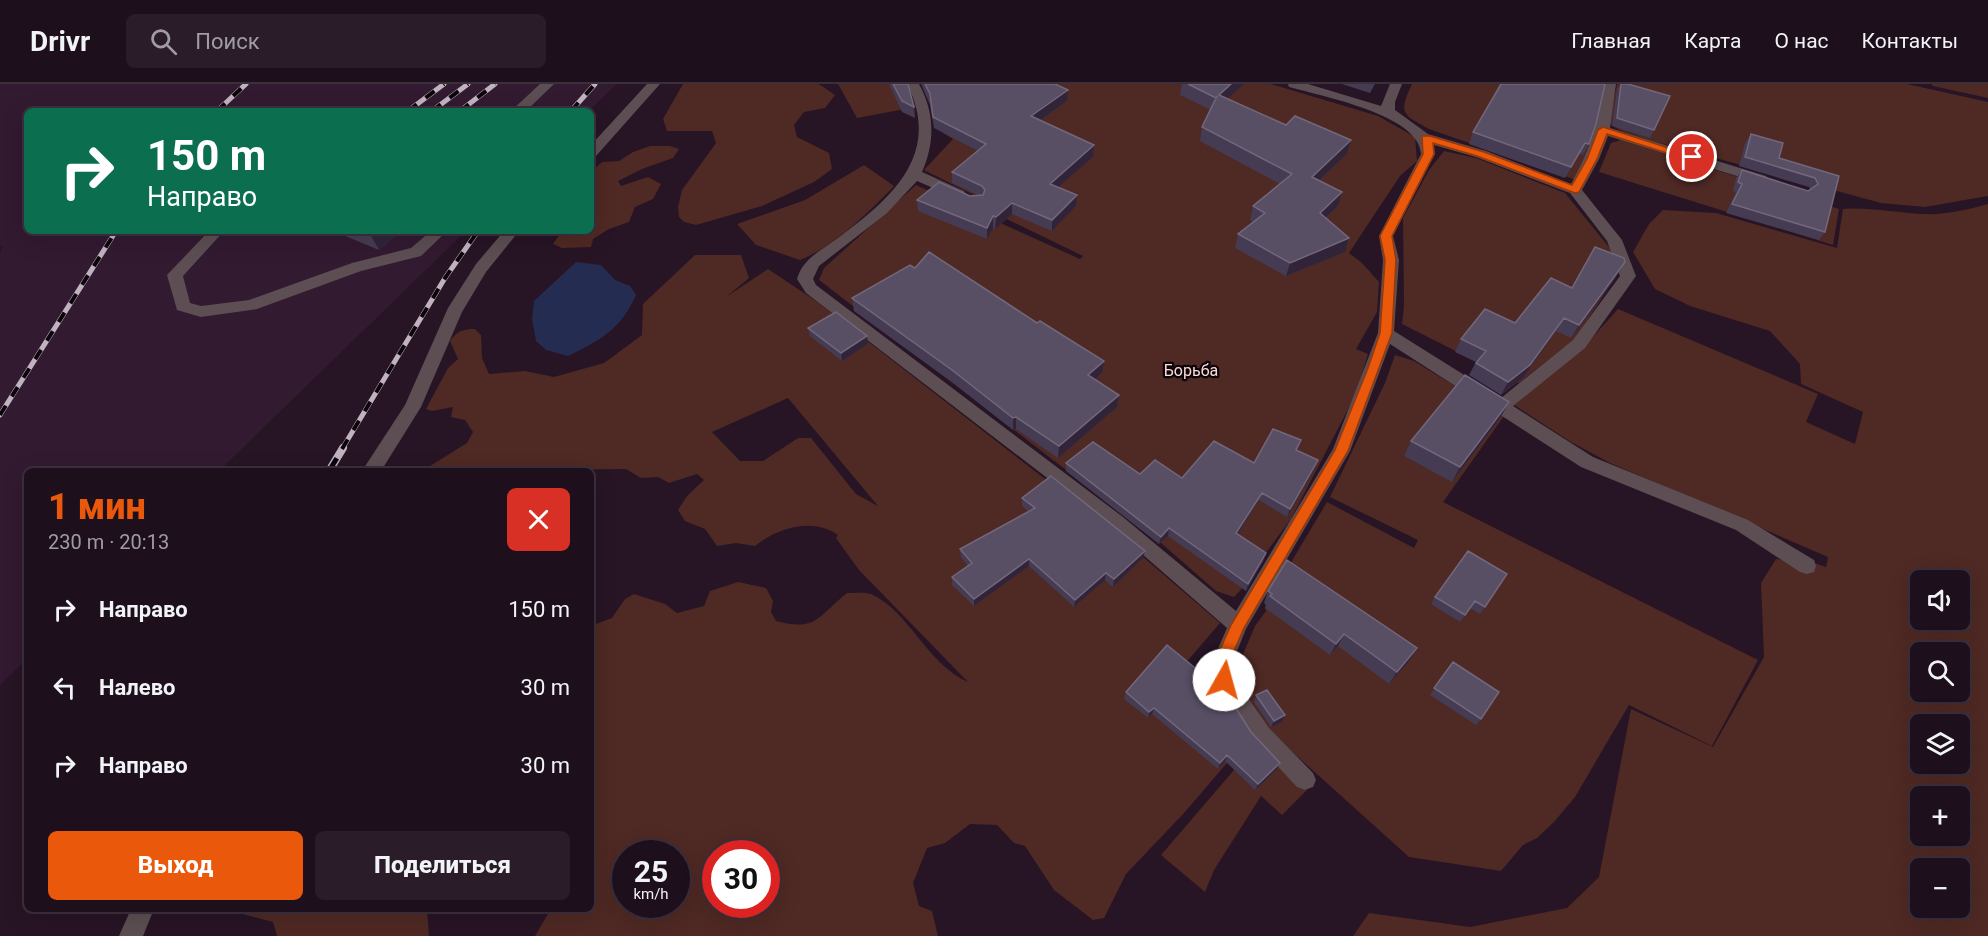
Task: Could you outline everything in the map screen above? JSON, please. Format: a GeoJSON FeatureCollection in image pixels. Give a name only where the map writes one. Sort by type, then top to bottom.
{"type":"FeatureCollection","features":[{"type":"Feature","properties":{"kind":"street"},"geometry":{"type":"LineString","coordinates":[[521,108],[548,84]]}},
{"type":"Feature","properties":{"kind":"street"},"geometry":{"type":"LineString","coordinates":[[594,150],[654,84]]}},
{"type":"Feature","properties":{"kind":"street"},"geometry":{"type":"LineString","coordinates":[[913,84],[921,97],[926,123],[914,174],[895,196],[806,270],[805,279],[812,289],[1117,522],[1238,625]]}},
{"type":"Feature","properties":{"kind":"street"},"geometry":{"type":"LineString","coordinates":[[1294,84],[1388,112],[1426,138],[1481,154],[1575,190],[1612,235],[1624,255],[1628,276],[1579,344],[1500,408]]}},
{"type":"Feature","properties":{"kind":"street"},"geometry":{"type":"LineString","coordinates":[[1388,112],[1388,102],[1396,84]]}},
{"type":"Feature","properties":{"kind":"street"},"geometry":{"type":"LineString","coordinates":[[1575,190],[1592,159],[1603,130],[1610,84]]}},
{"type":"Feature","properties":{"kind":"street"},"geometry":{"type":"LineString","coordinates":[[1603,130],[1770,182]]}},
{"type":"Feature","properties":{"kind":"street"},"geometry":{"type":"LineString","coordinates":[[1305,780],[1262,735],[1224,680],[1227,651],[1238,625],[1341,451],[1386,333],[1391,260],[1386,236],[1428,154],[1429,147],[1426,138]]}},
{"type":"Feature","properties":{"kind":"street"},"geometry":{"type":"LineString","coordinates":[[914,174],[976,202]]}},
{"type":"Feature","properties":{"kind":"street"},"geometry":{"type":"LineString","coordinates":[[214,234],[175,275],[183,306],[201,312],[251,305],[357,267],[416,252],[437,234]]}},
{"type":"Feature","properties":{"kind":"street"},"geometry":{"type":"LineString","coordinates":[[373,468],[413,407],[454,312],[482,268],[510,234]]}},
{"type":"Feature","properties":{"kind":"street"},"geometry":{"type":"LineString","coordinates":[[1386,333],[1587,462],[1742,525],[1807,566]]}},
{"type":"Feature","properties":{"kind":"street"},"geometry":{"type":"LineString","coordinates":[[131,936],[142,912]]}},
{"type":"Feature","properties":{"kind":"shaded area"},"geometry":{"type":"Polygon","coordinates":[[[0,84],[617,84],[592,108],[24,108],[24,234],[463,234],[222,468],[24,468],[24,661],[0,685],[0,253],[3,245],[0,247],[0,84]]]}},
{"type":"Feature","properties":{"kind":"green space"},"geometry":{"type":"Polygon","coordinates":[[[683,84],[819,84],[835,95],[825,108],[804,112],[794,125],[797,137],[829,153],[832,169],[814,182],[762,206],[696,225],[684,222],[679,217],[678,207],[682,190],[716,143],[712,131],[667,131],[663,119],[683,84]]]}},
{"type":"Feature","properties":{"kind":"green space"},"geometry":{"type":"Polygon","coordinates":[[[838,84],[904,84],[916,107],[857,118],[838,84]]]}},
{"type":"Feature","properties":{"kind":"green space","name":"Борьба"},"geometry":{"type":"Polygon","coordinates":[[[931,84],[1271,84],[1378,116],[1415,137],[1417,161],[1400,176],[1349,253],[1362,263],[1379,282],[1377,312],[1356,349],[1368,354],[1356,394],[1291,519],[1259,562],[1251,579],[1234,597],[1216,591],[1161,543],[819,280],[824,268],[916,185],[1080,259],[1083,256],[980,206],[986,201],[924,170],[953,139],[943,133],[931,84]]]}},
{"type":"Feature","properties":{"kind":"green space"},"geometry":{"type":"Polygon","coordinates":[[[1412,84],[1603,84],[1586,125],[1598,128],[1576,180],[1420,124],[1408,116],[1404,107],[1412,84]]]}},
{"type":"Feature","properties":{"kind":"green space"},"geometry":{"type":"Polygon","coordinates":[[[1617,84],[1907,84],[1988,102],[1988,196],[1925,207],[1881,203],[1649,140],[1619,130],[1609,123],[1617,84]]]}},
{"type":"Feature","properties":{"kind":"green space"},"geometry":{"type":"Polygon","coordinates":[[[1931,84],[1988,84],[1988,98],[1933,86],[1931,84]]]}},
{"type":"Feature","properties":{"kind":"green space"},"geometry":{"type":"Polygon","coordinates":[[[1621,140],[1839,209],[1833,245],[1599,172],[1611,143],[1621,140]]]}},
{"type":"Feature","properties":{"kind":"green space"},"geometry":{"type":"Polygon","coordinates":[[[650,146],[670,146],[679,149],[673,158],[642,169],[618,181],[621,186],[648,177],[661,184],[653,199],[635,207],[629,222],[609,229],[593,239],[591,247],[562,248],[553,244],[560,234],[594,234],[594,169],[602,162],[619,161],[633,152],[650,146]]]}},
{"type":"Feature","properties":{"kind":"green space"},"geometry":{"type":"Polygon","coordinates":[[[1444,151],[1476,158],[1565,193],[1613,252],[1619,272],[1575,339],[1519,383],[1402,324],[1404,305],[1403,218],[1429,170],[1444,151]]]}},
{"type":"Feature","properties":{"kind":"green space"},"geometry":{"type":"Polygon","coordinates":[[[864,165],[894,186],[862,218],[838,238],[813,254],[800,260],[756,245],[737,224],[805,200],[864,165]]]}},
{"type":"Feature","properties":{"kind":"green space"},"geometry":{"type":"Polygon","coordinates":[[[1988,204],[1988,936],[1353,936],[1369,913],[1470,927],[1567,908],[1599,877],[1631,709],[1713,747],[1764,657],[1761,583],[1776,559],[1808,561],[1826,567],[1828,557],[1610,463],[1571,442],[1514,405],[1582,349],[1618,309],[1818,394],[1806,422],[1855,444],[1863,412],[1801,384],[1800,364],[1770,331],[1690,306],[1655,289],[1633,252],[1649,224],[1663,210],[1716,213],[1837,248],[1843,209],[1931,214],[1956,212],[1988,204]]]}},
{"type":"Feature","properties":{"kind":"green space"},"geometry":{"type":"Polygon","coordinates":[[[695,255],[741,255],[749,278],[726,297],[768,269],[816,301],[1121,538],[1220,623],[1183,666],[1251,741],[1226,764],[1185,812],[1126,874],[1104,918],[1093,920],[1054,890],[1025,846],[1014,843],[997,825],[970,824],[945,843],[927,848],[913,883],[919,906],[932,911],[938,936],[535,936],[549,912],[594,912],[594,625],[612,618],[625,599],[634,594],[665,604],[677,613],[704,606],[710,591],[738,582],[766,588],[773,601],[771,612],[776,621],[800,624],[816,620],[847,593],[869,593],[896,612],[941,663],[968,682],[859,570],[836,538],[838,535],[818,527],[795,527],[774,534],[755,546],[736,543],[717,546],[705,529],[685,521],[678,510],[687,496],[704,480],[697,474],[669,483],[658,477],[641,478],[626,469],[427,468],[467,443],[473,432],[465,420],[451,417],[453,407],[432,411],[426,409],[448,368],[458,359],[450,341],[458,333],[475,329],[481,335],[482,358],[489,374],[525,371],[554,377],[604,363],[642,335],[643,304],[695,255]],[[788,398],[712,432],[740,461],[763,461],[798,438],[811,438],[856,494],[878,506],[788,398]]]}},
{"type":"Feature","properties":{"kind":"green space"},"geometry":{"type":"Polygon","coordinates":[[[1395,355],[1414,361],[1504,416],[1443,502],[1758,660],[1712,746],[1629,705],[1575,797],[1537,838],[1523,845],[1501,871],[1409,857],[1268,730],[1233,678],[1255,626],[1266,611],[1265,608],[1281,591],[1287,569],[1327,502],[1414,548],[1418,540],[1330,497],[1385,383],[1395,355]]]}},
{"type":"Feature","properties":{"kind":"green space"},"geometry":{"type":"Polygon","coordinates":[[[1258,746],[1307,790],[1282,815],[1261,796],[1214,870],[1205,892],[1161,855],[1234,770],[1258,746]]]}},
{"type":"Feature","properties":{"kind":"green space"},"geometry":{"type":"Polygon","coordinates":[[[242,912],[427,912],[429,936],[277,936],[273,922],[242,912]]]}},
{"type":"Feature","properties":{"kind":"water"},"geometry":{"type":"Polygon","coordinates":[[[576,262],[601,265],[615,280],[630,286],[636,295],[617,325],[600,339],[568,356],[546,350],[536,341],[532,319],[534,301],[576,262]]]}},
{"type":"Feature","properties":{"kind":"building"},"geometry":{"type":"Polygon","coordinates":[[[893,84],[908,84],[914,107],[902,101],[893,84]]]}},
{"type":"Feature","properties":{"kind":"building"},"geometry":{"type":"Polygon","coordinates":[[[925,84],[1055,84],[1068,90],[1031,116],[1094,145],[1050,184],[1077,195],[1052,220],[1012,203],[996,217],[993,216],[987,228],[917,200],[939,182],[970,196],[983,195],[985,190],[982,186],[952,172],[986,144],[933,117],[930,94],[925,84]]]}},
{"type":"Feature","properties":{"kind":"building"},"geometry":{"type":"Polygon","coordinates":[[[1188,84],[1231,84],[1219,95],[1286,125],[1295,116],[1351,140],[1312,177],[1342,192],[1320,213],[1349,238],[1290,263],[1238,234],[1265,213],[1253,206],[1292,174],[1202,127],[1217,96],[1216,98],[1188,84]]]}},
{"type":"Feature","properties":{"kind":"building"},"geometry":{"type":"Polygon","coordinates":[[[1501,84],[1605,84],[1589,144],[1585,143],[1571,167],[1473,132],[1501,84]]]}},
{"type":"Feature","properties":{"kind":"building"},"geometry":{"type":"Polygon","coordinates":[[[1621,84],[1670,96],[1654,130],[1617,118],[1621,84]]]}},
{"type":"Feature","properties":{"kind":"building"},"geometry":{"type":"Polygon","coordinates":[[[1751,134],[1783,143],[1779,158],[1839,176],[1825,232],[1732,204],[1742,184],[1738,182],[1742,170],[1808,191],[1818,184],[1815,178],[1745,157],[1751,134]]]}},
{"type":"Feature","properties":{"kind":"building"},"geometry":{"type":"Polygon","coordinates":[[[1595,247],[1624,258],[1625,262],[1579,325],[1564,318],[1530,365],[1508,382],[1476,363],[1486,351],[1461,339],[1485,309],[1515,323],[1551,278],[1572,288],[1595,247]]]}},
{"type":"Feature","properties":{"kind":"building"},"geometry":{"type":"Polygon","coordinates":[[[929,252],[1037,323],[1040,321],[1104,361],[1088,375],[1119,395],[1059,446],[1016,417],[1013,418],[952,370],[852,298],[910,265],[915,268],[929,252]]]}},
{"type":"Feature","properties":{"kind":"building"},"geometry":{"type":"Polygon","coordinates":[[[836,312],[867,336],[841,353],[808,328],[836,312]]]}},
{"type":"Feature","properties":{"kind":"building"},"geometry":{"type":"Polygon","coordinates":[[[1465,375],[1509,402],[1460,467],[1411,441],[1465,375]]]}},
{"type":"Feature","properties":{"kind":"building"},"geometry":{"type":"Polygon","coordinates":[[[1273,429],[1301,440],[1296,450],[1318,460],[1290,509],[1262,493],[1236,533],[1266,553],[1248,584],[1169,528],[1161,537],[1066,463],[1093,442],[1140,474],[1155,460],[1182,478],[1214,441],[1254,463],[1273,429]]]}},
{"type":"Feature","properties":{"kind":"building"},"geometry":{"type":"Polygon","coordinates":[[[1051,476],[1145,551],[1114,579],[1106,573],[1075,600],[1029,559],[974,599],[952,577],[972,563],[960,549],[1035,508],[1022,498],[1051,476]]]}},
{"type":"Feature","properties":{"kind":"building"},"geometry":{"type":"Polygon","coordinates":[[[1468,551],[1507,574],[1485,607],[1475,601],[1465,615],[1435,597],[1468,551]]]}},
{"type":"Feature","properties":{"kind":"building"},"geometry":{"type":"Polygon","coordinates":[[[1287,560],[1417,648],[1397,672],[1344,634],[1336,644],[1270,596],[1272,594],[1268,591],[1287,560]]]}},
{"type":"Feature","properties":{"kind":"building"},"geometry":{"type":"Polygon","coordinates":[[[1167,645],[1227,694],[1251,732],[1280,763],[1258,784],[1227,755],[1220,763],[1154,708],[1149,712],[1126,692],[1167,645]]]}},
{"type":"Feature","properties":{"kind":"building"},"geometry":{"type":"Polygon","coordinates":[[[1453,662],[1499,692],[1481,719],[1434,688],[1453,662]]]}},
{"type":"Feature","properties":{"kind":"building"},"geometry":{"type":"Polygon","coordinates":[[[1267,690],[1285,715],[1274,721],[1256,695],[1267,690]]]}},
{"type":"Feature","properties":{"kind":"railway"},"geometry":{"type":"LineString","coordinates":[[220,108],[246,84]]}},
{"type":"Feature","properties":{"kind":"railway"},"geometry":{"type":"LineString","coordinates":[[412,108],[444,84]]}},
{"type":"Feature","properties":{"kind":"railway"},"geometry":{"type":"LineString","coordinates":[[436,108],[468,84]]}},
{"type":"Feature","properties":{"kind":"railway"},"geometry":{"type":"LineString","coordinates":[[464,108],[495,84]]}},
{"type":"Feature","properties":{"kind":"railway"},"geometry":{"type":"LineString","coordinates":[[574,108],[595,84]]}},
{"type":"Feature","properties":{"kind":"railway"},"geometry":{"type":"LineString","coordinates":[[0,415],[114,234]]}},
{"type":"Feature","properties":{"kind":"railway"},"geometry":{"type":"LineString","coordinates":[[342,449],[445,278],[476,234]]}},
{"type":"Feature","properties":{"kind":"railway"},"geometry":{"type":"LineString","coordinates":[[331,468],[343,448]]}},
{"type":"Feature","properties":{"kind":"route"},"geometry":{"type":"LineString","coordinates":[[1224,680],[1227,651],[1238,625],[1341,451],[1374,368],[1386,333],[1391,260],[1386,236],[1428,154],[1429,147],[1426,138],[1481,154],[1575,190],[1592,159],[1603,130],[1692,157]]}}]}
